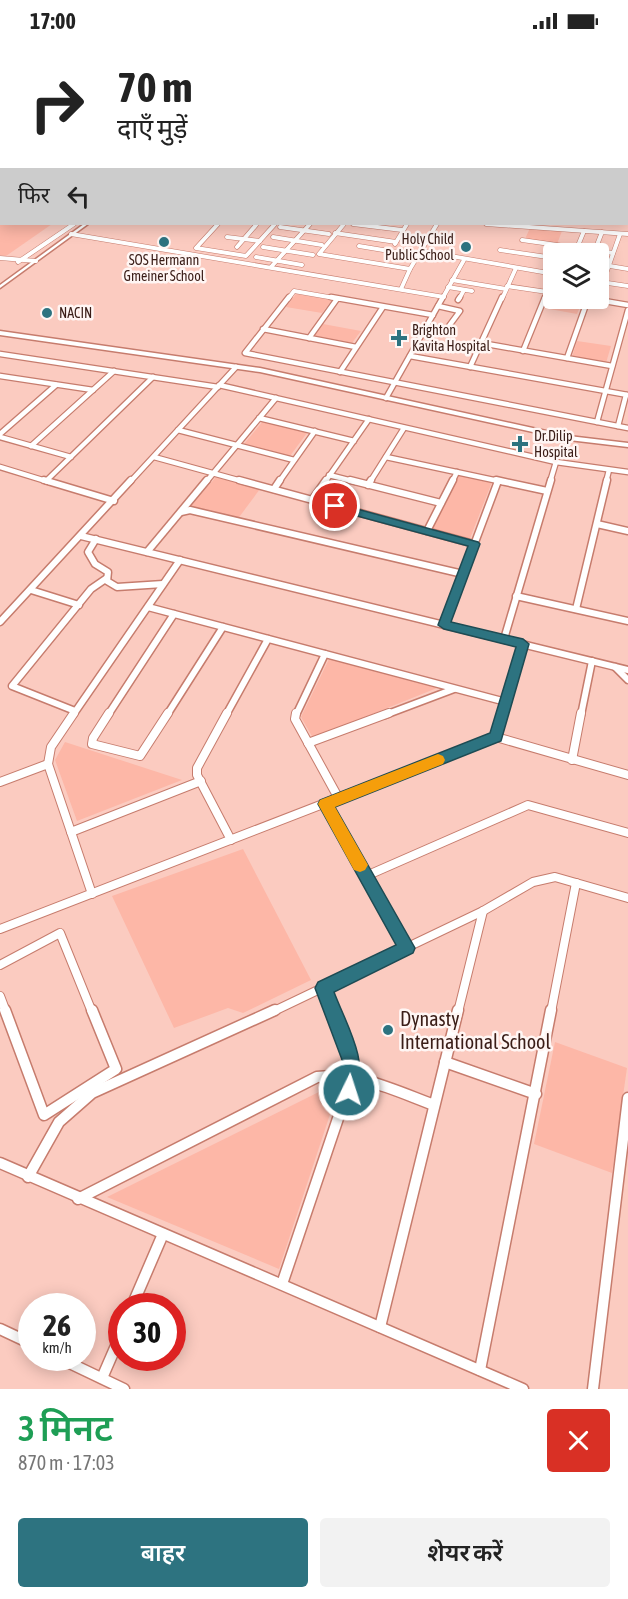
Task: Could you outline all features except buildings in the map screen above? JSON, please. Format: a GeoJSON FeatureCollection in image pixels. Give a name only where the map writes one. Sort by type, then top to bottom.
{"type":"FeatureCollection","features":[{"type":"Feature","properties":{"kind":"street"},"geometry":{"type":"LineString","coordinates":[[20,261],[73,225]]}},
{"type":"Feature","properties":{"kind":"street"},"geometry":{"type":"LineString","coordinates":[[0,286],[84,225]]}},
{"type":"Feature","properties":{"kind":"street"},"geometry":{"type":"LineString","coordinates":[[189,254],[217,225]]}},
{"type":"Feature","properties":{"kind":"street"},"geometry":{"type":"LineString","coordinates":[[237,247],[256,225]]}},
{"type":"Feature","properties":{"kind":"street"},"geometry":{"type":"LineString","coordinates":[[195,248],[245,256],[273,225]]}},
{"type":"Feature","properties":{"kind":"street"},"geometry":{"type":"LineString","coordinates":[[271,267],[309,225]]}},
{"type":"Feature","properties":{"kind":"street"},"geometry":{"type":"LineString","coordinates":[[343,225],[319,254],[410,269]]}},
{"type":"Feature","properties":{"kind":"street"},"geometry":{"type":"LineString","coordinates":[[361,225],[402,230]]}},
{"type":"Feature","properties":{"kind":"street"},"geometry":{"type":"LineString","coordinates":[[391,252],[406,225]]}},
{"type":"Feature","properties":{"kind":"street"},"geometry":{"type":"LineString","coordinates":[[401,289],[410,269],[436,225]]}},
{"type":"Feature","properties":{"kind":"street"},"geometry":{"type":"LineString","coordinates":[[500,225],[628,234]]}},
{"type":"Feature","properties":{"kind":"street"},"geometry":{"type":"LineString","coordinates":[[280,227],[329,234]]}},
{"type":"Feature","properties":{"kind":"street"},"geometry":{"type":"LineString","coordinates":[[517,252],[527,227]]}},
{"type":"Feature","properties":{"kind":"street"},"geometry":{"type":"LineString","coordinates":[[560,243],[565,229]]}},
{"type":"Feature","properties":{"kind":"street"},"geometry":{"type":"LineString","coordinates":[[579,243],[584,231]]}},
{"type":"Feature","properties":{"kind":"street"},"geometry":{"type":"LineString","coordinates":[[598,243],[602,232]]}},
{"type":"Feature","properties":{"kind":"street"},"geometry":{"type":"LineString","coordinates":[[335,233],[396,242]]}},
{"type":"Feature","properties":{"kind":"street"},"geometry":{"type":"LineString","coordinates":[[71,234],[444,297]]}},
{"type":"Feature","properties":{"kind":"street"},"geometry":{"type":"LineString","coordinates":[[609,263],[620,234]]}},
{"type":"Feature","properties":{"kind":"street"},"geometry":{"type":"LineString","coordinates":[[227,237],[260,241]]}},
{"type":"Feature","properties":{"kind":"street"},"geometry":{"type":"LineString","coordinates":[[273,237],[322,245]]}},
{"type":"Feature","properties":{"kind":"street"},"geometry":{"type":"LineString","coordinates":[[350,259],[364,238]]}},
{"type":"Feature","properties":{"kind":"street"},"geometry":{"type":"LineString","coordinates":[[522,240],[544,243]]}},
{"type":"Feature","properties":{"kind":"street"},"geometry":{"type":"LineString","coordinates":[[263,246],[313,255]]}},
{"type":"Feature","properties":{"kind":"street"},"geometry":{"type":"LineString","coordinates":[[359,246],[419,256]]}},
{"type":"Feature","properties":{"kind":"street"},"geometry":{"type":"LineString","coordinates":[[500,250],[543,256]]}},
{"type":"Feature","properties":{"kind":"street"},"geometry":{"type":"LineString","coordinates":[[422,251],[543,272]]}},
{"type":"Feature","properties":{"kind":"street"},"geometry":{"type":"LineString","coordinates":[[609,252],[613,253]]}},
{"type":"Feature","properties":{"kind":"street"},"geometry":{"type":"LineString","coordinates":[[256,257],[302,265]]}},
{"type":"Feature","properties":{"kind":"street"},"geometry":{"type":"LineString","coordinates":[[0,259],[34,262]]}},
{"type":"Feature","properties":{"kind":"street"},"geometry":{"type":"LineString","coordinates":[[386,398],[464,260]]}},
{"type":"Feature","properties":{"kind":"street"},"geometry":{"type":"LineString","coordinates":[[609,266],[628,269]]}},
{"type":"Feature","properties":{"kind":"street"},"geometry":{"type":"LineString","coordinates":[[470,367],[516,268]]}},
{"type":"Feature","properties":{"kind":"street"},"geometry":{"type":"LineString","coordinates":[[452,279],[543,292]]}},
{"type":"Feature","properties":{"kind":"street"},"geometry":{"type":"LineString","coordinates":[[609,283],[628,286]]}},
{"type":"Feature","properties":{"kind":"street"},"geometry":{"type":"LineString","coordinates":[[448,287],[472,291]]}},
{"type":"Feature","properties":{"kind":"street"},"geometry":{"type":"LineString","coordinates":[[458,300],[465,290]]}},
{"type":"Feature","properties":{"kind":"street"},"geometry":{"type":"LineString","coordinates":[[433,315],[293,292],[245,353],[628,428]]}},
{"type":"Feature","properties":{"kind":"street"},"geometry":{"type":"LineString","coordinates":[[309,338],[338,299]]}},
{"type":"Feature","properties":{"kind":"street"},"geometry":{"type":"LineString","coordinates":[[523,351],[543,302]]}},
{"type":"Feature","properties":{"kind":"street"},"geometry":{"type":"LineString","coordinates":[[609,302],[628,305]]}},
{"type":"Feature","properties":{"kind":"street"},"geometry":{"type":"LineString","coordinates":[[426,327],[446,330],[460,311],[438,306]]}},
{"type":"Feature","properties":{"kind":"street"},"geometry":{"type":"LineString","coordinates":[[340,372],[383,307]]}},
{"type":"Feature","properties":{"kind":"street"},"geometry":{"type":"LineString","coordinates":[[567,358],[584,309]]}},
{"type":"Feature","properties":{"kind":"street"},"geometry":{"type":"LineString","coordinates":[[597,422],[628,310]]}},
{"type":"Feature","properties":{"kind":"street"},"geometry":{"type":"LineString","coordinates":[[263,330],[356,347]]}},
{"type":"Feature","properties":{"kind":"street"},"geometry":{"type":"LineString","coordinates":[[0,333],[236,367],[569,438],[628,445]]}},
{"type":"Feature","properties":{"kind":"street"},"geometry":{"type":"LineString","coordinates":[[481,343],[612,366]]}},
{"type":"Feature","properties":{"kind":"street"},"geometry":{"type":"LineString","coordinates":[[0,354],[218,386],[556,462],[628,472]]}},
{"type":"Feature","properties":{"kind":"street"},"geometry":{"type":"LineString","coordinates":[[410,356],[627,395],[618,426]]}},
{"type":"Feature","properties":{"kind":"street"},"geometry":{"type":"LineString","coordinates":[[0,622],[236,367]]}},
{"type":"Feature","properties":{"kind":"street"},"geometry":{"type":"LineString","coordinates":[[31,446],[114,371]]}},
{"type":"Feature","properties":{"kind":"street"},"geometry":{"type":"LineString","coordinates":[[1,377],[93,390]]}},
{"type":"Feature","properties":{"kind":"street"},"geometry":{"type":"LineString","coordinates":[[46,481],[153,377]]}},
{"type":"Feature","properties":{"kind":"street"},"geometry":{"type":"LineString","coordinates":[[56,385],[0,436],[71,457]]}},
{"type":"Feature","properties":{"kind":"street"},"geometry":{"type":"LineString","coordinates":[[147,552],[276,398]]}},
{"type":"Feature","properties":{"kind":"street"},"geometry":{"type":"LineString","coordinates":[[259,418],[354,441]]}},
{"type":"Feature","properties":{"kind":"street"},"geometry":{"type":"LineString","coordinates":[[312,500],[369,419]]}},
{"type":"Feature","properties":{"kind":"street"},"geometry":{"type":"LineString","coordinates":[[368,485],[405,428]]}},
{"type":"Feature","properties":{"kind":"street"},"geometry":{"type":"LineString","coordinates":[[178,430],[294,460]]}},
{"type":"Feature","properties":{"kind":"street"},"geometry":{"type":"LineString","coordinates":[[274,489],[315,431]]}},
{"type":"Feature","properties":{"kind":"street"},"geometry":{"type":"LineString","coordinates":[[154,457],[474,544]]}},
{"type":"Feature","properties":{"kind":"street"},"geometry":{"type":"LineString","coordinates":[[386,457],[547,491]]}},
{"type":"Feature","properties":{"kind":"street"},"geometry":{"type":"LineString","coordinates":[[504,639],[556,462]]}},
{"type":"Feature","properties":{"kind":"street"},"geometry":{"type":"LineString","coordinates":[[0,467],[114,501]]}},
{"type":"Feature","properties":{"kind":"street"},"geometry":{"type":"LineString","coordinates":[[576,609],[609,470]]}},
{"type":"Feature","properties":{"kind":"street"},"geometry":{"type":"LineString","coordinates":[[427,531],[457,472]]}},
{"type":"Feature","properties":{"kind":"street"},"geometry":{"type":"LineString","coordinates":[[329,475],[441,503]]}},
{"type":"Feature","properties":{"kind":"street"},"geometry":{"type":"LineString","coordinates":[[444,625],[498,481]]}},
{"type":"Feature","properties":{"kind":"street"},"geometry":{"type":"LineString","coordinates":[[180,512],[190,510],[463,574]]}},
{"type":"Feature","properties":{"kind":"street"},"geometry":{"type":"LineString","coordinates":[[597,524],[628,531]]}},
{"type":"Feature","properties":{"kind":"street"},"geometry":{"type":"LineString","coordinates":[[81,536],[628,670]]}},
{"type":"Feature","properties":{"kind":"street"},"geometry":{"type":"LineString","coordinates":[[96,539],[88,552],[94,565],[108,572],[107,581],[117,587],[163,584]]}},
{"type":"Feature","properties":{"kind":"street"},"geometry":{"type":"LineString","coordinates":[[92,894],[48,764],[51,747],[180,560]]}},
{"type":"Feature","properties":{"kind":"street"},"geometry":{"type":"LineString","coordinates":[[75,711],[12,686],[91,589],[107,578]]}},
{"type":"Feature","properties":{"kind":"street"},"geometry":{"type":"LineString","coordinates":[[31,590],[79,605]]}},
{"type":"Feature","properties":{"kind":"street"},"geometry":{"type":"LineString","coordinates":[[516,596],[628,621]]}},
{"type":"Feature","properties":{"kind":"street"},"geometry":{"type":"LineString","coordinates":[[148,607],[506,702]]}},
{"type":"Feature","properties":{"kind":"street"},"geometry":{"type":"LineString","coordinates":[[174,614],[93,738],[92,744],[140,756],[223,627]]}},
{"type":"Feature","properties":{"kind":"street"},"geometry":{"type":"LineString","coordinates":[[231,840],[201,781],[197,768],[268,639]]}},
{"type":"Feature","properties":{"kind":"street"},"geometry":{"type":"LineString","coordinates":[[496,737],[523,644]]}},
{"type":"Feature","properties":{"kind":"street"},"geometry":{"type":"LineString","coordinates":[[325,654],[297,710],[295,719],[339,799]]}},
{"type":"Feature","properties":{"kind":"street"},"geometry":{"type":"LineString","coordinates":[[572,760],[592,661]]}},
{"type":"Feature","properties":{"kind":"street"},"geometry":{"type":"LineString","coordinates":[[615,667],[628,680]]}},
{"type":"Feature","properties":{"kind":"street"},"geometry":{"type":"LineString","coordinates":[[308,743],[455,688]]}},
{"type":"Feature","properties":{"kind":"street"},"geometry":{"type":"LineString","coordinates":[[0,929],[496,737],[628,775]]}},
{"type":"Feature","properties":{"kind":"street"},"geometry":{"type":"LineString","coordinates":[[0,782],[48,764]]}},
{"type":"Feature","properties":{"kind":"street"},"geometry":{"type":"LineString","coordinates":[[71,832],[201,781]]}},
{"type":"Feature","properties":{"kind":"street"},"geometry":{"type":"LineString","coordinates":[[325,804],[407,948]]}},
{"type":"Feature","properties":{"kind":"street"},"geometry":{"type":"LineString","coordinates":[[366,876],[528,805],[628,833]]}},
{"type":"Feature","properties":{"kind":"street"},"geometry":{"type":"LineString","coordinates":[[28,1178],[59,1122],[69,1110],[92,1093],[324,988],[483,911],[533,882],[555,877],[628,898]]}},
{"type":"Feature","properties":{"kind":"street"},"geometry":{"type":"LineString","coordinates":[[480,1370],[576,883]]}},
{"type":"Feature","properties":{"kind":"street"},"geometry":{"type":"LineString","coordinates":[[380,1327],[483,911]]}},
{"type":"Feature","properties":{"kind":"street"},"geometry":{"type":"LineString","coordinates":[[0,965],[60,933],[116,1069],[44,1115],[0,996]]}},
{"type":"Feature","properties":{"kind":"street"},"geometry":{"type":"LineString","coordinates":[[282,1284],[352,1077],[353,1065],[324,988]]}},
{"type":"Feature","properties":{"kind":"street"},"geometry":{"type":"LineString","coordinates":[[445,1062],[536,1094]]}},
{"type":"Feature","properties":{"kind":"street"},"geometry":{"type":"LineString","coordinates":[[78,1199],[317,1077],[332,1074],[352,1077],[434,1105]]}},
{"type":"Feature","properties":{"kind":"street"},"geometry":{"type":"LineString","coordinates":[[593,1389],[628,1098]]}},
{"type":"Feature","properties":{"kind":"street"},"geometry":{"type":"LineString","coordinates":[[0,1163],[28,1178],[282,1284],[523,1389]]}},
{"type":"Feature","properties":{"kind":"street"},"geometry":{"type":"LineString","coordinates":[[138,1293],[163,1234]]}},
{"type":"Feature","properties":{"kind":"street"},"geometry":{"type":"LineString","coordinates":[[0,1329],[18,1337]]}},
{"type":"Feature","properties":{"kind":"street"},"geometry":{"type":"LineString","coordinates":[[102,1378],[108,1364]]}},
{"type":"Feature","properties":{"kind":"street"},"geometry":{"type":"LineString","coordinates":[[87,1371],[124,1389]]}},
{"type":"Feature","properties":{"kind":"shaded area"},"geometry":{"type":"Polygon","coordinates":[[[0,225],[51,225],[6,256],[0,255],[0,225]]]}},
{"type":"Feature","properties":{"kind":"shaded area"},"geometry":{"type":"Polygon","coordinates":[[[530,228],[562,231],[557,243],[525,239],[530,228]]]}},
{"type":"Feature","properties":{"kind":"shaded area"},"geometry":{"type":"Polygon","coordinates":[[[296,294],[332,300],[322,313],[286,307],[296,294]]]}},
{"type":"Feature","properties":{"kind":"shaded area"},"geometry":{"type":"Polygon","coordinates":[[[550,309],[579,309],[577,314],[550,309]]]}},
{"type":"Feature","properties":{"kind":"shaded area"},"geometry":{"type":"Polygon","coordinates":[[[323,324],[361,331],[352,343],[314,336],[323,324]]]}},
{"type":"Feature","properties":{"kind":"shaded area"},"geometry":{"type":"Polygon","coordinates":[[[577,341],[611,346],[606,363],[572,357],[577,341]]]}},
{"type":"Feature","properties":{"kind":"shaded area"},"geometry":{"type":"Polygon","coordinates":[[[263,421],[307,433],[290,456],[244,444],[263,421]]]}},
{"type":"Feature","properties":{"kind":"shaded area"},"geometry":{"type":"Polygon","coordinates":[[[459,474],[492,482],[469,541],[431,530],[459,474]]]}},
{"type":"Feature","properties":{"kind":"shaded area"},"geometry":{"type":"Polygon","coordinates":[[[216,477],[260,489],[237,520],[188,509],[216,477]]]}},
{"type":"Feature","properties":{"kind":"shaded area"},"geometry":{"type":"Polygon","coordinates":[[[329,659],[437,688],[313,738],[301,717],[329,659]]]}},
{"type":"Feature","properties":{"kind":"shaded area"},"geometry":{"type":"Polygon","coordinates":[[[65,742],[182,780],[77,821],[55,760],[65,742]]]}},
{"type":"Feature","properties":{"kind":"shaded area"},"geometry":{"type":"Polygon","coordinates":[[[243,849],[311,980],[243,1013],[228,1008],[174,1028],[112,896],[243,849]]]}},
{"type":"Feature","properties":{"kind":"shaded area"},"geometry":{"type":"Polygon","coordinates":[[[555,1042],[627,1068],[612,1173],[534,1144],[555,1042]]]}},
{"type":"Feature","properties":{"kind":"shaded area"},"geometry":{"type":"Polygon","coordinates":[[[341,1081],[279,1269],[107,1197],[341,1081]]]}},
{"type":"Feature","properties":{"kind":"slow traffic"},"geometry":{"type":"LineString","coordinates":[[360,865],[325,804],[438,760]]}},
{"type":"Feature","properties":{"kind":"place","name":"SOS Hermann Gmeiner School"},"geometry":{"type":"Point","coordinates":[164,242]}},
{"type":"Feature","properties":{"kind":"place","name":"Holy Child Public School"},"geometry":{"type":"Point","coordinates":[466,247]}},
{"type":"Feature","properties":{"kind":"place","name":"NACIN"},"geometry":{"type":"Point","coordinates":[47,313]}},
{"type":"Feature","properties":{"kind":"place","name":"Brighton Kavita Hospital"},"geometry":{"type":"Point","coordinates":[399,338]}},
{"type":"Feature","properties":{"kind":"place","name":"Dr.Dilip Hospital"},"geometry":{"type":"Point","coordinates":[520,444]}},
{"type":"Feature","properties":{"kind":"place","name":"Dynasty International School"},"geometry":{"type":"Point","coordinates":[388,1030]}},
{"type":"Feature","properties":{"kind":"route"},"geometry":{"type":"LineString","coordinates":[[335,506],[474,544],[444,625],[523,644],[496,737],[325,804],[407,948],[324,988],[353,1065],[349,1090]]}}]}
